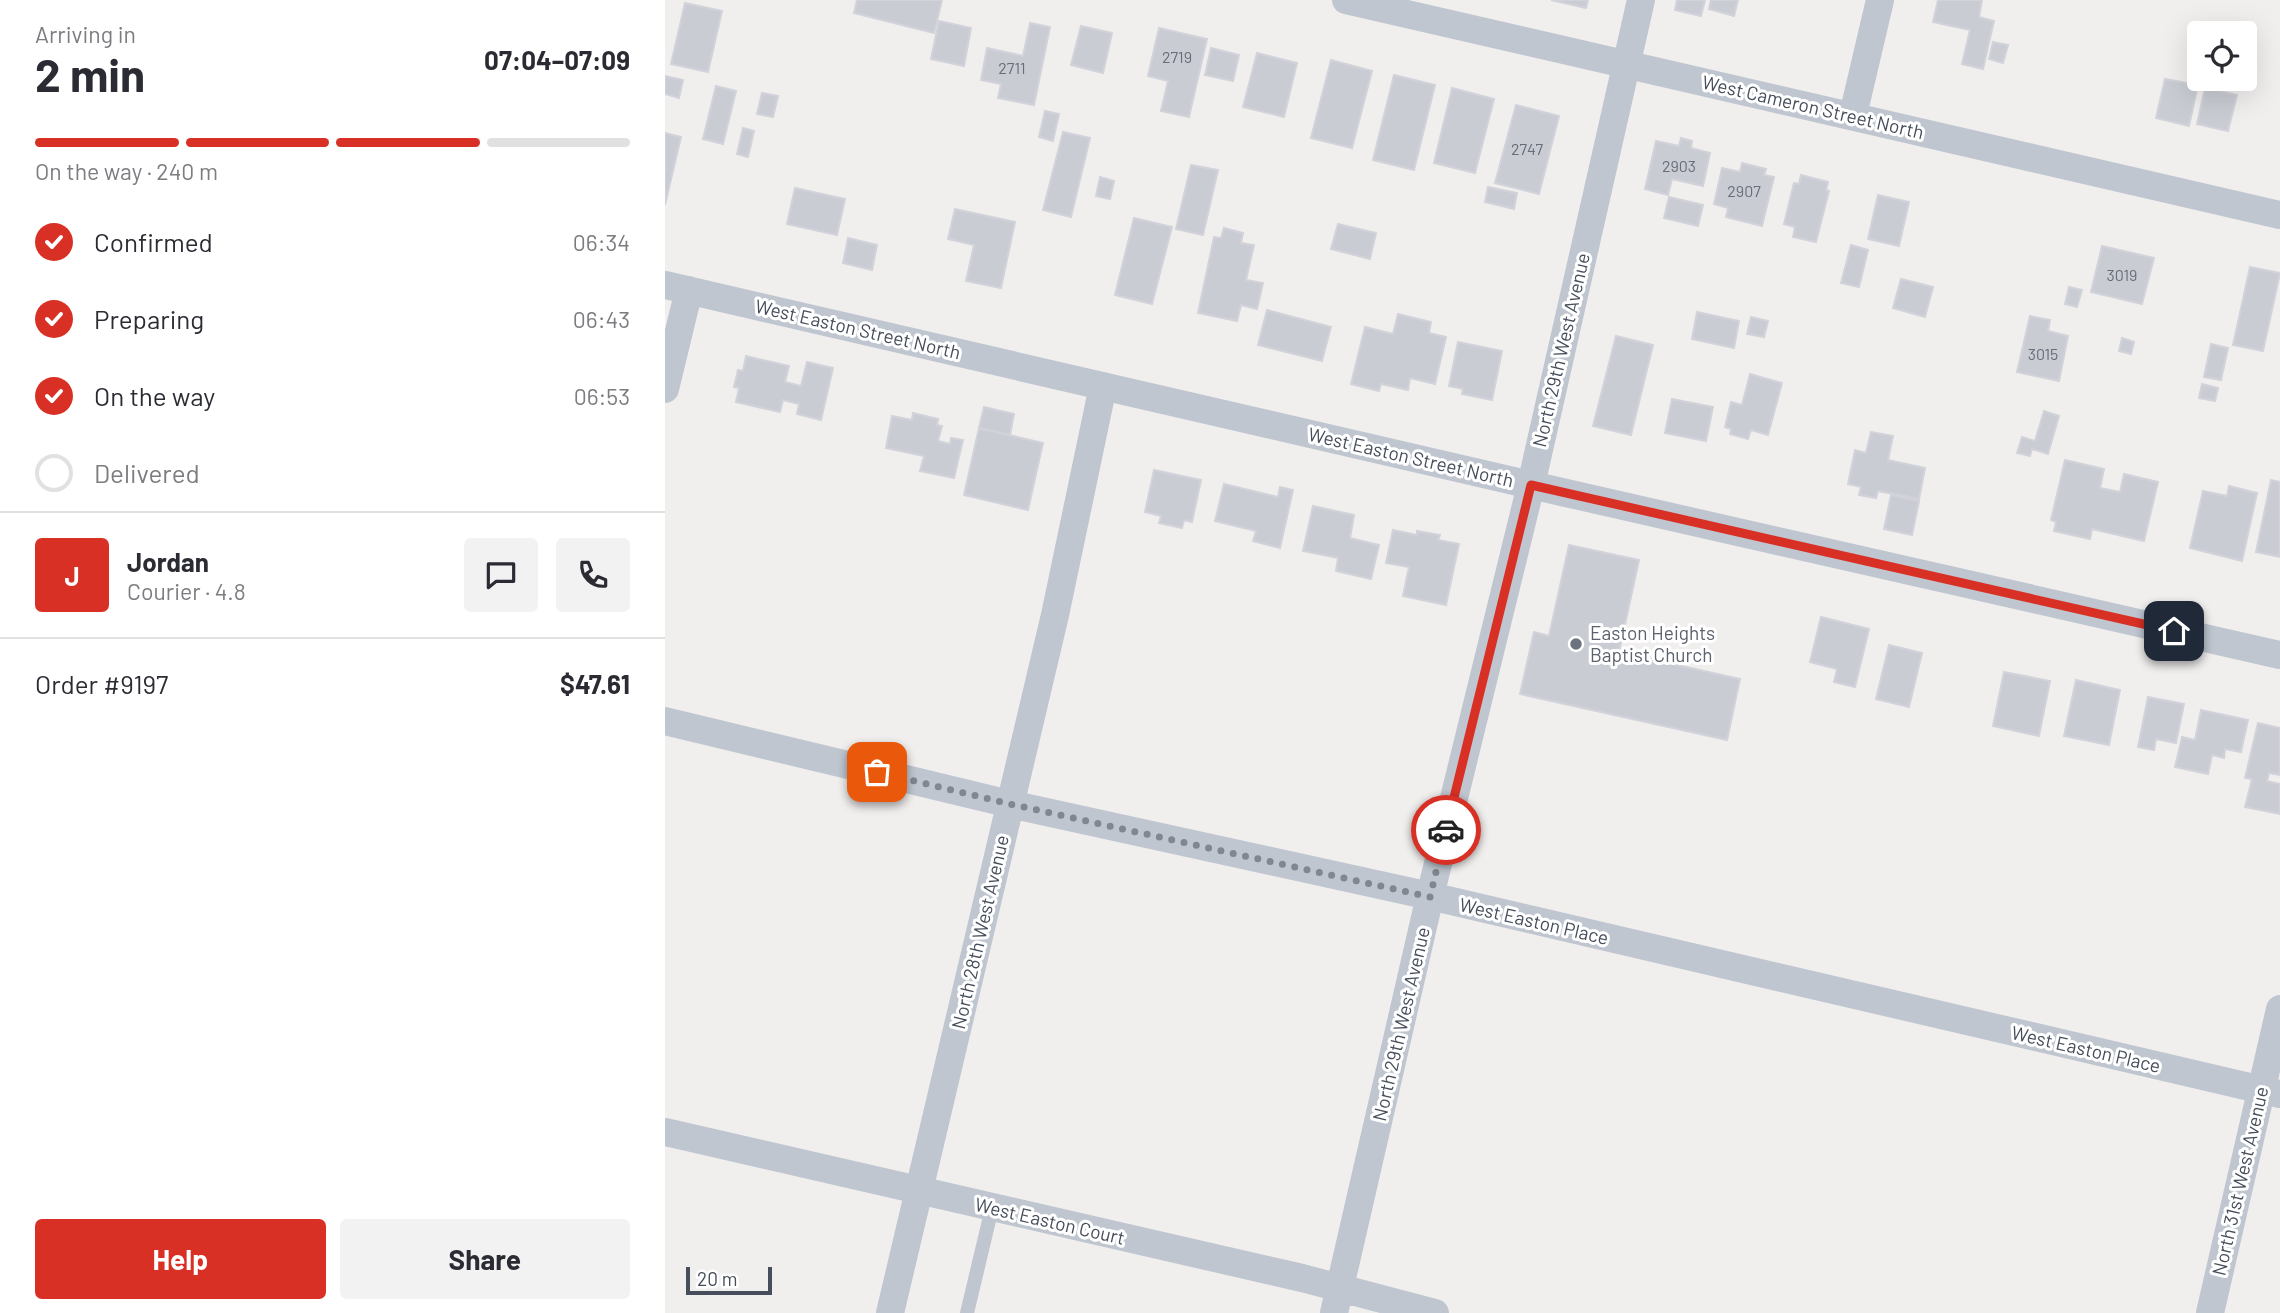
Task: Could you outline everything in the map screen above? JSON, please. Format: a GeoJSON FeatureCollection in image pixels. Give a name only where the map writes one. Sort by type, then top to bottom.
{"type":"FeatureCollection","features":[{"type":"Feature","properties":{"kind":"street","name":"West Cameron Street North"},"geometry":{"type":"LineString","coordinates":[[1346,0],[2280,215]]}},
{"type":"Feature","properties":{"kind":"street","name":"North 29th West Avenue"},"geometry":{"type":"LineString","coordinates":[[1337,1300],[1430,897],[1531,485],[1641,0]]}},
{"type":"Feature","properties":{"kind":"street"},"geometry":{"type":"LineString","coordinates":[[1853,115],[1880,0]]}},
{"type":"Feature","properties":{"kind":"street"},"geometry":{"type":"LineString","coordinates":[[665,389],[677,287]]}},
{"type":"Feature","properties":{"kind":"street","name":"West Easton Street North"},"geometry":{"type":"LineString","coordinates":[[677,287],[2280,655]]}},
{"type":"Feature","properties":{"kind":"street","name":"North 28th West Avenue"},"geometry":{"type":"LineString","coordinates":[[890,1313],[1055,615],[1103,386]]}},
{"type":"Feature","properties":{"kind":"street","name":"West Easton Place"},"geometry":{"type":"LineString","coordinates":[[665,721],[1010,804],[1430,897],[2270,1092]]}},
{"type":"Feature","properties":{"kind":"street","name":"North 31st West Avenue"},"geometry":{"type":"LineString","coordinates":[[2210,1313],[2270,1092],[2280,1009]]}},
{"type":"Feature","properties":{"kind":"street","name":"West Easton Court"},"geometry":{"type":"LineString","coordinates":[[665,1132],[992,1208],[1337,1300],[1435,1313]]}},
{"type":"Feature","properties":{"kind":"lane"},"geometry":{"type":"LineString","coordinates":[[967,1313],[992,1208]]}},
{"type":"Feature","properties":{"kind":"building"},"geometry":{"type":"Polygon","coordinates":[[[857,0],[942,0],[934,33],[854,13],[857,0]]]}},
{"type":"Feature","properties":{"kind":"building"},"geometry":{"type":"Polygon","coordinates":[[[1551,0],[1588,0],[1586,8],[1551,0]]]}},
{"type":"Feature","properties":{"kind":"building"},"geometry":{"type":"Polygon","coordinates":[[[1677,0],[1705,0],[1701,16],[1675,10],[1677,0]]]}},
{"type":"Feature","properties":{"kind":"building"},"geometry":{"type":"Polygon","coordinates":[[[1711,0],[1738,0],[1734,16],[1709,9],[1711,0]]]}},
{"type":"Feature","properties":{"kind":"building"},"geometry":{"type":"Polygon","coordinates":[[[1938,0],[1982,0],[1979,17],[1994,21],[1983,69],[1962,64],[1970,30],[1933,22],[1938,0]]]}},
{"type":"Feature","properties":{"kind":"building"},"geometry":{"type":"Polygon","coordinates":[[[685,3],[722,11],[708,72],[671,64],[685,3]]]}},
{"type":"Feature","properties":{"kind":"building"},"geometry":{"type":"Polygon","coordinates":[[[939,21],[971,28],[964,66],[931,59],[939,21]]]}},
{"type":"Feature","properties":{"kind":"building"},"geometry":{"type":"Polygon","coordinates":[[[1030,23],[1050,27],[1034,105],[998,98],[1001,84],[981,80],[987,48],[1023,56],[1030,23]]]}},
{"type":"Feature","properties":{"kind":"building"},"geometry":{"type":"Polygon","coordinates":[[[1081,26],[1112,33],[1103,73],[1071,65],[1081,26]]]}},
{"type":"Feature","properties":{"kind":"building"},"geometry":{"type":"Polygon","coordinates":[[[1159,28],[1207,39],[1189,117],[1161,111],[1168,81],[1148,76],[1159,28]]]}},
{"type":"Feature","properties":{"kind":"building"},"geometry":{"type":"Polygon","coordinates":[[[1993,42],[2008,45],[2003,63],[1989,59],[1993,42]]]}},
{"type":"Feature","properties":{"kind":"building"},"geometry":{"type":"Polygon","coordinates":[[[1211,48],[1239,55],[1233,81],[1205,75],[1211,48]]]}},
{"type":"Feature","properties":{"kind":"building"},"geometry":{"type":"Polygon","coordinates":[[[1257,53],[1297,63],[1284,117],[1243,107],[1257,53]]]}},
{"type":"Feature","properties":{"kind":"building"},"geometry":{"type":"Polygon","coordinates":[[[1331,60],[1372,71],[1352,148],[1311,138],[1331,60]]]}},
{"type":"Feature","properties":{"kind":"building"},"geometry":{"type":"Polygon","coordinates":[[[1394,75],[1435,85],[1414,170],[1373,160],[1394,75]]]}},
{"type":"Feature","properties":{"kind":"building"},"geometry":{"type":"Polygon","coordinates":[[[665,76],[683,80],[679,98],[665,94],[665,76]]]}},
{"type":"Feature","properties":{"kind":"building"},"geometry":{"type":"Polygon","coordinates":[[[2165,79],[2187,83],[2187,91],[2197,91],[2189,126],[2156,118],[2165,79]]]}},
{"type":"Feature","properties":{"kind":"building"},"geometry":{"type":"Polygon","coordinates":[[[716,86],[736,91],[723,144],[703,139],[716,86]]]}},
{"type":"Feature","properties":{"kind":"building"},"geometry":{"type":"Polygon","coordinates":[[[1452,88],[1494,99],[1475,173],[1434,163],[1452,88]]]}},
{"type":"Feature","properties":{"kind":"building"},"geometry":{"type":"Polygon","coordinates":[[[2204,91],[2237,95],[2228,131],[2197,124],[2204,91]]]}},
{"type":"Feature","properties":{"kind":"building"},"geometry":{"type":"Polygon","coordinates":[[[762,93],[778,96],[773,117],[757,114],[762,93]]]}},
{"type":"Feature","properties":{"kind":"building"},"geometry":{"type":"Polygon","coordinates":[[[1516,105],[1559,116],[1539,194],[1495,183],[1516,105]]]}},
{"type":"Feature","properties":{"kind":"building"},"geometry":{"type":"Polygon","coordinates":[[[1045,111],[1059,114],[1053,141],[1039,137],[1045,111]]]}},
{"type":"Feature","properties":{"kind":"building"},"geometry":{"type":"Polygon","coordinates":[[[743,128],[754,131],[748,157],[737,154],[743,128]]]}},
{"type":"Feature","properties":{"kind":"building"},"geometry":{"type":"Polygon","coordinates":[[[1063,132],[1090,138],[1071,217],[1043,210],[1063,132]]]}},
{"type":"Feature","properties":{"kind":"building"},"geometry":{"type":"Polygon","coordinates":[[[665,133],[681,137],[665,205],[665,133]]]}},
{"type":"Feature","properties":{"kind":"building"},"geometry":{"type":"Polygon","coordinates":[[[1681,138],[1692,141],[1691,148],[1710,153],[1703,186],[1672,179],[1668,195],[1645,189],[1656,141],[1679,146],[1681,138]]]}},
{"type":"Feature","properties":{"kind":"building"},"geometry":{"type":"Polygon","coordinates":[[[1742,163],[1766,169],[1764,175],[1774,177],[1762,226],[1726,217],[1728,208],[1714,204],[1722,168],[1740,172],[1742,163]]]}},
{"type":"Feature","properties":{"kind":"building"},"geometry":{"type":"Polygon","coordinates":[[[1191,165],[1218,170],[1203,235],[1176,229],[1191,165]]]}},
{"type":"Feature","properties":{"kind":"building"},"geometry":{"type":"Polygon","coordinates":[[[1801,175],[1828,182],[1826,190],[1829,191],[1816,242],[1793,237],[1795,227],[1784,224],[1794,183],[1799,184],[1801,175]]]}},
{"type":"Feature","properties":{"kind":"building"},"geometry":{"type":"Polygon","coordinates":[[[1100,177],[1114,181],[1110,199],[1096,196],[1100,177]]]}},
{"type":"Feature","properties":{"kind":"building"},"geometry":{"type":"Polygon","coordinates":[[[1488,187],[1517,193],[1514,209],[1485,202],[1488,187]]]}},
{"type":"Feature","properties":{"kind":"building"},"geometry":{"type":"Polygon","coordinates":[[[795,188],[845,199],[837,235],[787,224],[795,188]]]}},
{"type":"Feature","properties":{"kind":"building"},"geometry":{"type":"Polygon","coordinates":[[[1878,195],[1909,202],[1899,246],[1868,239],[1878,195]]]}},
{"type":"Feature","properties":{"kind":"building"},"geometry":{"type":"Polygon","coordinates":[[[1669,197],[1703,205],[1698,226],[1664,218],[1669,197]]]}},
{"type":"Feature","properties":{"kind":"building"},"geometry":{"type":"Polygon","coordinates":[[[955,209],[1015,222],[1001,288],[966,281],[974,245],[948,239],[955,209]]]}},
{"type":"Feature","properties":{"kind":"building"},"geometry":{"type":"Polygon","coordinates":[[[1134,218],[1172,227],[1152,304],[1115,295],[1134,218]]]}},
{"type":"Feature","properties":{"kind":"building"},"geometry":{"type":"Polygon","coordinates":[[[1338,224],[1376,233],[1370,259],[1331,249],[1338,224]]]}},
{"type":"Feature","properties":{"kind":"building"},"geometry":{"type":"Polygon","coordinates":[[[1224,228],[1243,233],[1241,243],[1254,245],[1246,280],[1263,283],[1257,309],[1241,305],[1237,321],[1198,313],[1214,237],[1221,238],[1224,228]]]}},
{"type":"Feature","properties":{"kind":"building"},"geometry":{"type":"Polygon","coordinates":[[[848,238],[877,245],[872,270],[843,263],[848,238]]]}},
{"type":"Feature","properties":{"kind":"building"},"geometry":{"type":"Polygon","coordinates":[[[1851,245],[1868,250],[1859,287],[1841,283],[1851,245]]]}},
{"type":"Feature","properties":{"kind":"building"},"geometry":{"type":"Polygon","coordinates":[[[2102,246],[2154,258],[2142,304],[2091,292],[2102,246]]]}},
{"type":"Feature","properties":{"kind":"building"},"geometry":{"type":"Polygon","coordinates":[[[2250,267],[2280,273],[2263,351],[2233,345],[2250,267]]]}},
{"type":"Feature","properties":{"kind":"building"},"geometry":{"type":"Polygon","coordinates":[[[1901,279],[1933,287],[1925,317],[1893,308],[1901,279]]]}},
{"type":"Feature","properties":{"kind":"building"},"geometry":{"type":"Polygon","coordinates":[[[2069,287],[2082,290],[2077,307],[2065,304],[2069,287]]]}},
{"type":"Feature","properties":{"kind":"building"},"geometry":{"type":"Polygon","coordinates":[[[1267,310],[1331,327],[1322,361],[1258,345],[1267,310]]]}},
{"type":"Feature","properties":{"kind":"building"},"geometry":{"type":"Polygon","coordinates":[[[1697,312],[1739,321],[1734,348],[1692,339],[1697,312]]]}},
{"type":"Feature","properties":{"kind":"building"},"geometry":{"type":"Polygon","coordinates":[[[1398,314],[1431,322],[1429,333],[1446,337],[1435,384],[1410,378],[1408,390],[1381,384],[1379,391],[1351,384],[1365,327],[1393,334],[1398,314]]]}},
{"type":"Feature","properties":{"kind":"building"},"geometry":{"type":"Polygon","coordinates":[[[2030,316],[2050,320],[2048,331],[2068,336],[2059,381],[2017,372],[2030,316]]]}},
{"type":"Feature","properties":{"kind":"building"},"geometry":{"type":"Polygon","coordinates":[[[1751,317],[1768,321],[1764,337],[1747,334],[1751,317]]]}},
{"type":"Feature","properties":{"kind":"building"},"geometry":{"type":"Polygon","coordinates":[[[1616,336],[1653,345],[1631,435],[1593,426],[1616,336]]]}},
{"type":"Feature","properties":{"kind":"building"},"geometry":{"type":"Polygon","coordinates":[[[2122,338],[2134,342],[2131,354],[2119,351],[2122,338]]]}},
{"type":"Feature","properties":{"kind":"building"},"geometry":{"type":"Polygon","coordinates":[[[1458,342],[1502,351],[1492,400],[1462,394],[1463,389],[1449,386],[1458,342]]]}},
{"type":"Feature","properties":{"kind":"building"},"geometry":{"type":"Polygon","coordinates":[[[2211,344],[2228,348],[2221,380],[2204,377],[2211,344]]]}},
{"type":"Feature","properties":{"kind":"building"},"geometry":{"type":"Polygon","coordinates":[[[746,356],[789,366],[785,382],[801,386],[807,362],[833,368],[821,420],[797,414],[799,404],[783,400],[780,412],[736,402],[739,388],[734,387],[738,370],[743,371],[746,356]]]}},
{"type":"Feature","properties":{"kind":"building"},"geometry":{"type":"Polygon","coordinates":[[[1750,374],[1782,383],[1768,435],[1751,430],[1748,439],[1730,434],[1731,429],[1725,427],[1731,402],[1742,405],[1750,374]]]}},
{"type":"Feature","properties":{"kind":"building"},"geometry":{"type":"Polygon","coordinates":[[[2202,384],[2218,388],[2215,401],[2199,398],[2202,384]]]}},
{"type":"Feature","properties":{"kind":"building"},"geometry":{"type":"Polygon","coordinates":[[[1672,399],[1713,407],[1706,441],[1665,433],[1672,399]]]}},
{"type":"Feature","properties":{"kind":"building"},"geometry":{"type":"Polygon","coordinates":[[[984,407],[1014,414],[1010,435],[979,428],[984,407]]]}},
{"type":"Feature","properties":{"kind":"building"},"geometry":{"type":"Polygon","coordinates":[[[2044,411],[2059,416],[2048,454],[2032,449],[2030,456],[2017,453],[2022,437],[2035,441],[2044,411]]]}},
{"type":"Feature","properties":{"kind":"building"},"geometry":{"type":"Polygon","coordinates":[[[913,413],[938,419],[937,425],[942,426],[938,441],[950,444],[951,438],[963,440],[954,478],[920,471],[924,456],[886,448],[892,416],[912,420],[913,413]]]}},
{"type":"Feature","properties":{"kind":"building"},"geometry":{"type":"Polygon","coordinates":[[[979,428],[1043,443],[1028,510],[964,495],[979,428]]]}},
{"type":"Feature","properties":{"kind":"building"},"geometry":{"type":"Polygon","coordinates":[[[1871,432],[1893,436],[1888,460],[1925,468],[1919,499],[1878,491],[1876,498],[1859,495],[1861,487],[1848,484],[1855,450],[1866,453],[1871,432]]]}},
{"type":"Feature","properties":{"kind":"building"},"geometry":{"type":"Polygon","coordinates":[[[2065,460],[2104,469],[2100,488],[2120,492],[2124,474],[2158,482],[2144,541],[2092,529],[2090,539],[2054,531],[2056,522],[2051,520],[2065,460]]]}},
{"type":"Feature","properties":{"kind":"building"},"geometry":{"type":"Polygon","coordinates":[[[1154,470],[1201,480],[1192,522],[1184,520],[1182,528],[1159,523],[1161,516],[1145,512],[1154,470]]]}},
{"type":"Feature","properties":{"kind":"building"},"geometry":{"type":"Polygon","coordinates":[[[2271,480],[2280,482],[2280,557],[2256,552],[2271,480]]]}},
{"type":"Feature","properties":{"kind":"building"},"geometry":{"type":"Polygon","coordinates":[[[1224,484],[1278,497],[1280,487],[1293,490],[1280,548],[1253,541],[1256,531],[1215,521],[1224,484]]]}},
{"type":"Feature","properties":{"kind":"building"},"geometry":{"type":"Polygon","coordinates":[[[2229,486],[2257,493],[2242,561],[2190,548],[2203,491],[2227,496],[2229,486]]]}},
{"type":"Feature","properties":{"kind":"building"},"geometry":{"type":"Polygon","coordinates":[[[1891,495],[1919,501],[1912,535],[1884,529],[1891,495]]]}},
{"type":"Feature","properties":{"kind":"building"},"geometry":{"type":"Polygon","coordinates":[[[1313,506],[1354,515],[1350,538],[1379,545],[1371,579],[1336,571],[1338,558],[1303,551],[1313,506]]]}},
{"type":"Feature","properties":{"kind":"building"},"geometry":{"type":"Polygon","coordinates":[[[1393,530],[1417,535],[1417,531],[1440,535],[1438,540],[1459,544],[1446,605],[1403,596],[1409,567],[1386,563],[1393,530]]]}},
{"type":"Feature","properties":{"kind":"building","name":"Easton Heights Baptist Church"},"geometry":{"type":"Polygon","coordinates":[[[1569,545],[1639,560],[1619,652],[1740,679],[1727,740],[1520,694],[1534,632],[1549,636],[1569,545]]]}},
{"type":"Feature","properties":{"kind":"building"},"geometry":{"type":"Polygon","coordinates":[[[1821,617],[1869,629],[1855,687],[1834,682],[1837,669],[1810,662],[1821,617]]]}},
{"type":"Feature","properties":{"kind":"building"},"geometry":{"type":"Polygon","coordinates":[[[1889,645],[1922,653],[1909,707],[1876,699],[1889,645]]]}},
{"type":"Feature","properties":{"kind":"building"},"geometry":{"type":"Polygon","coordinates":[[[2004,672],[2050,681],[2039,736],[1993,726],[2004,672]]]}},
{"type":"Feature","properties":{"kind":"building"},"geometry":{"type":"Polygon","coordinates":[[[2076,680],[2120,690],[2109,745],[2064,736],[2076,680]]]}},
{"type":"Feature","properties":{"kind":"building"},"geometry":{"type":"Polygon","coordinates":[[[2148,697],[2184,704],[2176,743],[2156,739],[2154,750],[2138,747],[2148,697]]]}},
{"type":"Feature","properties":{"kind":"building"},"geometry":{"type":"Polygon","coordinates":[[[2201,710],[2248,720],[2241,752],[2225,749],[2224,758],[2212,755],[2208,774],[2175,767],[2182,737],[2195,740],[2201,710]]]}},
{"type":"Feature","properties":{"kind":"building"},"geometry":{"type":"Polygon","coordinates":[[[2258,723],[2280,728],[2280,775],[2269,773],[2267,781],[2280,784],[2280,814],[2245,807],[2252,779],[2245,778],[2258,723]]]}},
{"type":"Feature","properties":{"kind":"way so far"},"geometry":{"type":"LineString","coordinates":[[877,772],[1430,897],[1446,830]]}},
{"type":"Feature","properties":{"kind":"place","name":"Easton Heights Baptist Church"},"geometry":{"type":"Point","coordinates":[1576,644]}},
{"type":"Feature","properties":{"kind":"route"},"geometry":{"type":"LineString","coordinates":[[1446,830],[1531,485],[2174,631]]}}]}
